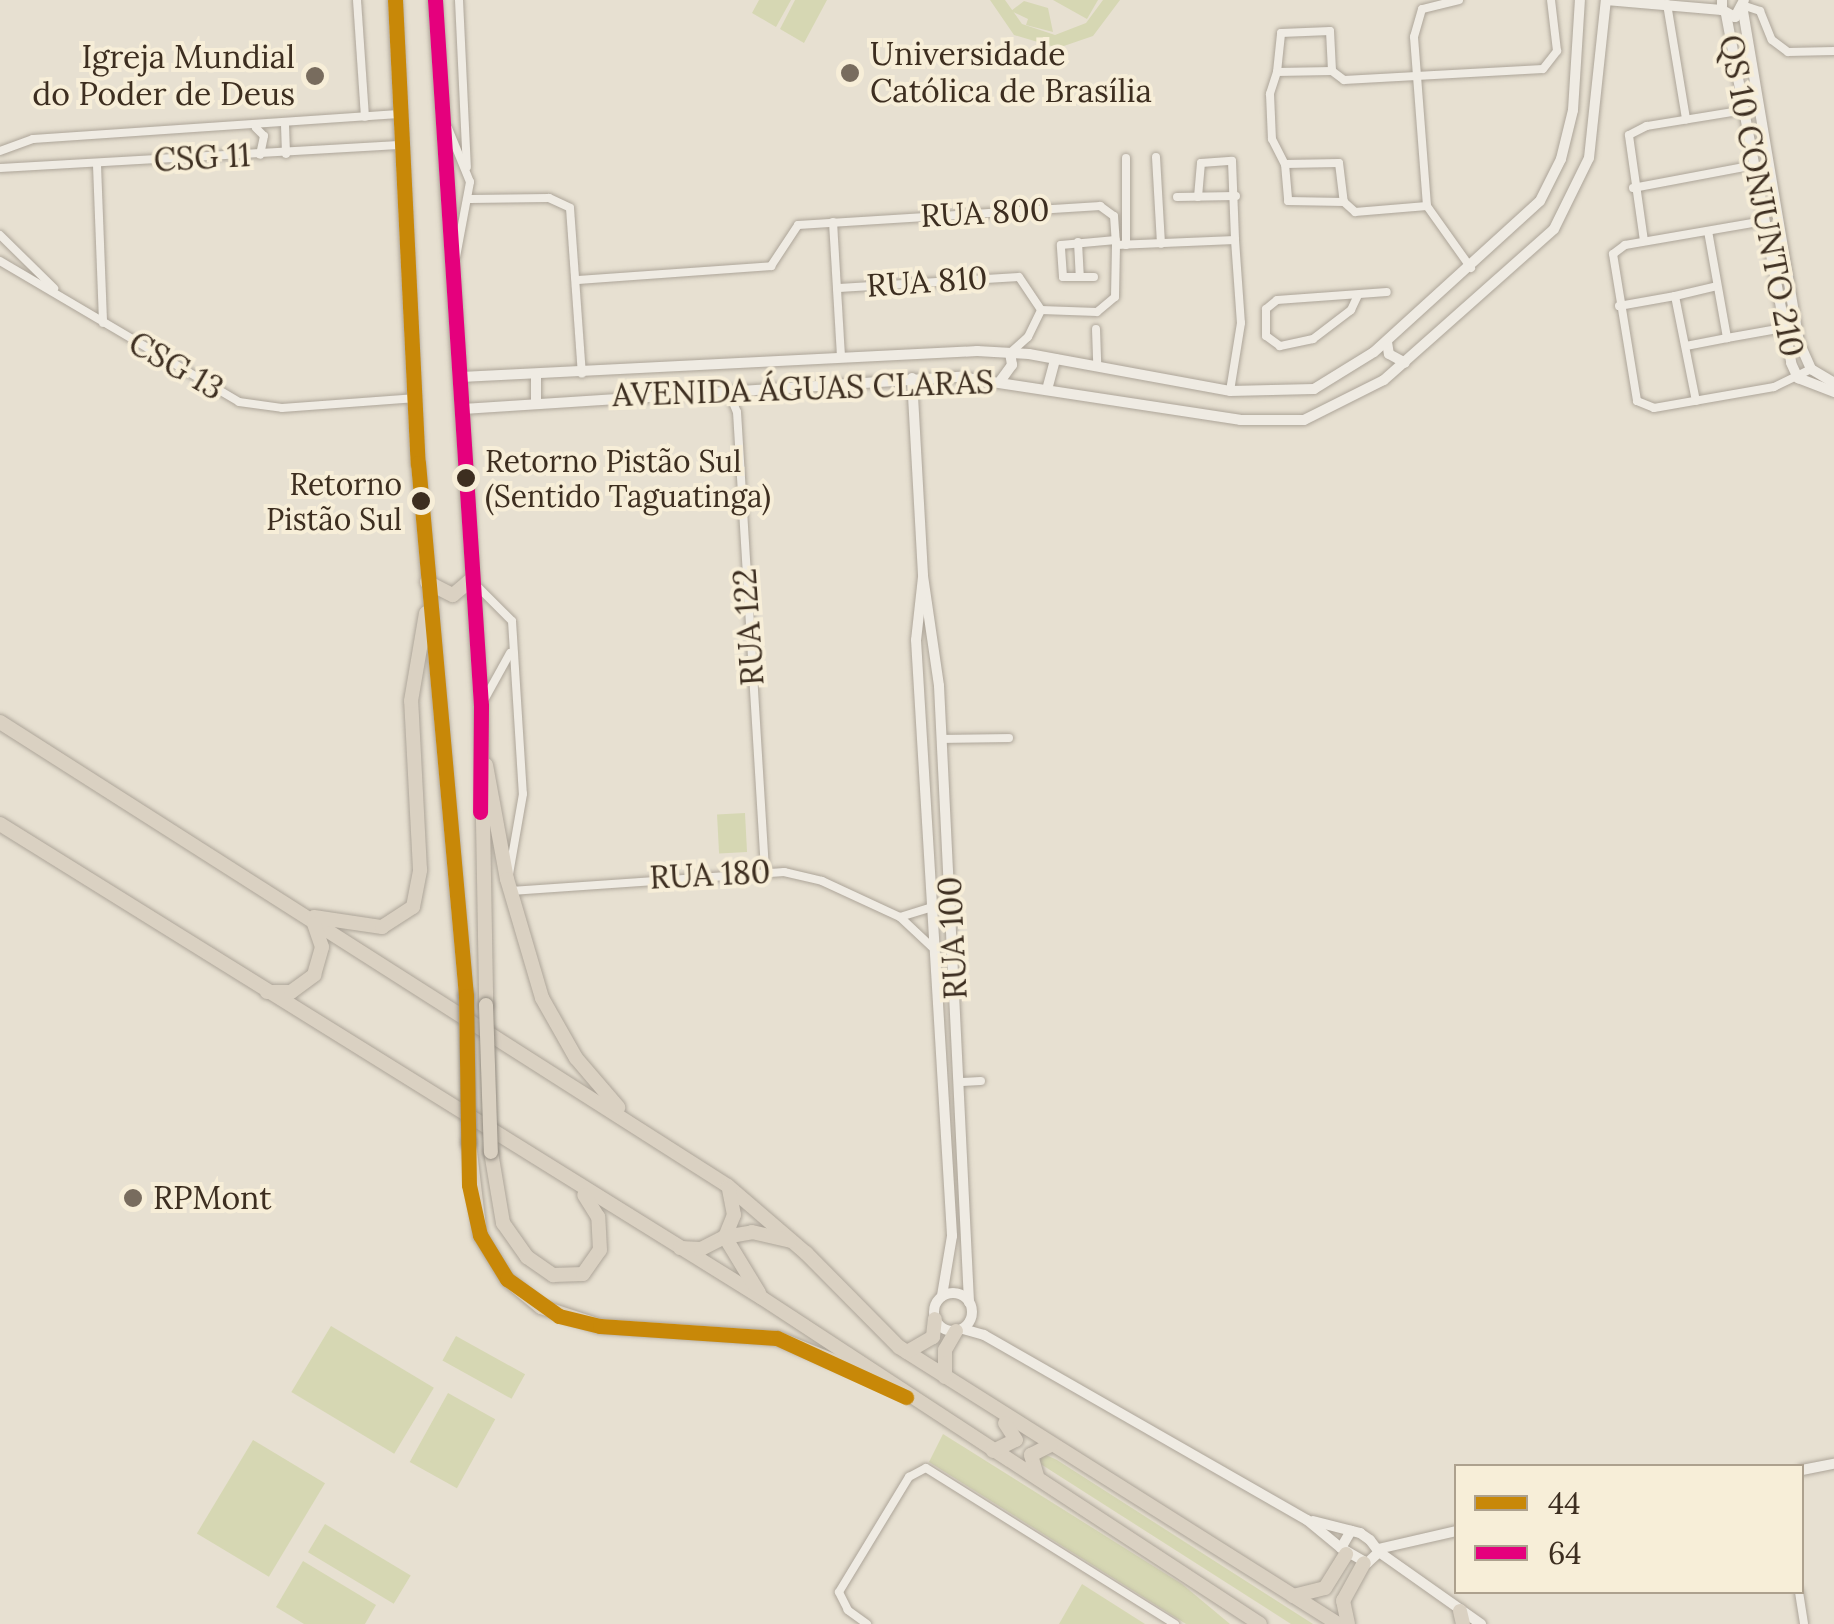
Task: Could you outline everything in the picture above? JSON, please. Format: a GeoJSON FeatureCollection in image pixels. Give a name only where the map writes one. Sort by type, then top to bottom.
{"type":"FeatureCollection","features":[{"type":"Feature","properties":{"kind":"highway"},"geometry":{"type":"LineString","coordinates":[[435,0],[481,706],[478,722],[494,1202],[513,1241],[538,1267],[563,1278],[589,1270],[600,1250],[598,1217],[577,1186]]}},
{"type":"Feature","properties":{"kind":"highway"},"geometry":{"type":"LineString","coordinates":[[396,2],[428,590],[466,996],[469,1143],[480,1235],[507,1279],[542,1307],[600,1326],[776,1338],[906,1397]]}},
{"type":"Feature","properties":{"kind":"highway"},"geometry":{"type":"LineString","coordinates":[[428,590],[452,595],[471,580]]}},
{"type":"Feature","properties":{"kind":"highway"},"geometry":{"type":"LineString","coordinates":[[307,918],[382,927],[414,908],[420,870],[411,701],[428,590]]}},
{"type":"Feature","properties":{"kind":"highway"},"geometry":{"type":"LineString","coordinates":[[0,722],[728,1186],[794,1242],[903,1350],[1014,1429],[1013,1445],[993,1451]]}},
{"type":"Feature","properties":{"kind":"highway"},"geometry":{"type":"LineString","coordinates":[[478,722],[510,885],[552,1021],[632,1122]]}},
{"type":"Feature","properties":{"kind":"highway"},"geometry":{"type":"LineString","coordinates":[[0,824],[257,988],[762,1298],[906,1397],[1260,1624]]}},
{"type":"Feature","properties":{"kind":"highway"},"geometry":{"type":"LineString","coordinates":[[257,988],[284,994],[310,980],[322,946],[307,918]]}},
{"type":"Feature","properties":{"kind":"highway"},"geometry":{"type":"LineString","coordinates":[[725,1237],[734,1215],[728,1186]]}},
{"type":"Feature","properties":{"kind":"highway"},"geometry":{"type":"LineString","coordinates":[[679,1248],[701,1248],[725,1237],[752,1232],[794,1242]]}},
{"type":"Feature","properties":{"kind":"highway"},"geometry":{"type":"LineString","coordinates":[[725,1237],[762,1298]]}},
{"type":"Feature","properties":{"kind":"highway"},"geometry":{"type":"LineString","coordinates":[[903,1350],[933,1337],[935,1319]]}},
{"type":"Feature","properties":{"kind":"highway"},"geometry":{"type":"LineString","coordinates":[[944,1378],[945,1350],[964,1327]]}},
{"type":"Feature","properties":{"kind":"highway"},"geometry":{"type":"LineString","coordinates":[[903,1350],[1338,1624]]}},
{"type":"Feature","properties":{"kind":"highway"},"geometry":{"type":"LineString","coordinates":[[1040,1480],[1030,1467],[1031,1455],[1052,1445]]}},
{"type":"Feature","properties":{"kind":"highway"},"geometry":{"type":"LineString","coordinates":[[1293,1596],[1324,1588],[1344,1551]]}},
{"type":"Feature","properties":{"kind":"highway"},"geometry":{"type":"LineString","coordinates":[[1348,1624],[1344,1601],[1366,1563]]}},
{"type":"Feature","properties":{"kind":"highway"},"geometry":{"type":"LineString","coordinates":[[1220,1599],[1236,1624]]}},
{"type":"Feature","properties":{"kind":"street"},"geometry":{"type":"LineString","coordinates":[[357,0],[365,117]]}},
{"type":"Feature","properties":{"kind":"street"},"geometry":{"type":"LineString","coordinates":[[454,266],[470,199],[460,0]]}},
{"type":"Feature","properties":{"kind":"street"},"geometry":{"type":"LineString","coordinates":[[1459,0],[1437,1],[1418,14],[1417,78],[1427,206],[1471,268]]}},
{"type":"Feature","properties":{"kind":"street"},"geometry":{"type":"LineString","coordinates":[[1278,72],[1332,71],[1349,81],[1548,67],[1557,51],[1551,0]]}},
{"type":"Feature","properties":{"kind":"street"},"geometry":{"type":"LineString","coordinates":[[1319,414],[1314,389],[1387,340],[1530,213],[1561,159],[1573,110],[1580,0]]}},
{"type":"Feature","properties":{"kind":"street"},"geometry":{"type":"LineString","coordinates":[[1606,0],[1704,6],[1745,4],[1760,11],[1772,40],[1788,52],[1806,56],[1834,51]]}},
{"type":"Feature","properties":{"kind":"street","name":"AVENIDA ÁGUAS CLARAS"},"geometry":{"type":"LineString","coordinates":[[463,409],[912,378],[1001,380],[1048,386],[1240,420],[1282,422],[1319,414],[1361,396],[1405,363],[1554,229],[1569,206],[1589,158],[1606,0]]}},
{"type":"Feature","properties":{"kind":"street"},"geometry":{"type":"LineString","coordinates":[[1667,4],[1686,119]]}},
{"type":"Feature","properties":{"kind":"street","name":"QS 10 CONJUNTO 210"},"geometry":{"type":"LineString","coordinates":[[1745,4],[1794,314],[1812,369]]}},
{"type":"Feature","properties":{"kind":"street","name":"QS 10 CONJUNTO 210"},"geometry":{"type":"LineString","coordinates":[[1722,6],[1783,328],[1798,378]]}},
{"type":"Feature","properties":{"kind":"street"},"geometry":{"type":"LineString","coordinates":[[1332,71],[1336,43],[1326,29],[1282,33],[1278,72],[1270,94],[1272,139],[1285,164],[1290,202],[1344,202]]}},
{"type":"Feature","properties":{"kind":"street"},"geometry":{"type":"LineString","coordinates":[[1644,241],[1633,188],[1629,135],[1686,119],[1744,110]]}},
{"type":"Feature","properties":{"kind":"street"},"geometry":{"type":"LineString","coordinates":[[0,151],[32,139],[256,127],[402,114]]}},
{"type":"Feature","properties":{"kind":"street"},"geometry":{"type":"LineString","coordinates":[[445,116],[467,167]]}},
{"type":"Feature","properties":{"kind":"street"},"geometry":{"type":"LineString","coordinates":[[284,124],[286,154]]}},
{"type":"Feature","properties":{"kind":"street"},"geometry":{"type":"LineString","coordinates":[[256,127],[264,136],[260,154]]}},
{"type":"Feature","properties":{"kind":"street","name":"CSG 11"},"geometry":{"type":"LineString","coordinates":[[0,168],[403,145]]}},
{"type":"Feature","properties":{"kind":"street"},"geometry":{"type":"LineString","coordinates":[[1156,157],[1161,244]]}},
{"type":"Feature","properties":{"kind":"street"},"geometry":{"type":"LineString","coordinates":[[1001,380],[1012,365],[1010,353],[1028,338],[1042,310],[1080,313],[1110,305],[1126,158]]}},
{"type":"Feature","properties":{"kind":"street"},"geometry":{"type":"LineString","coordinates":[[1198,197],[1199,166],[1218,158],[1234,164],[1241,323],[1230,391]]}},
{"type":"Feature","properties":{"kind":"street"},"geometry":{"type":"LineString","coordinates":[[1285,164],[1339,163],[1344,202],[1355,212],[1427,206]]}},
{"type":"Feature","properties":{"kind":"street"},"geometry":{"type":"LineString","coordinates":[[97,165],[103,322]]}},
{"type":"Feature","properties":{"kind":"street"},"geometry":{"type":"LineString","coordinates":[[1633,188],[1754,165]]}},
{"type":"Feature","properties":{"kind":"street"},"geometry":{"type":"LineString","coordinates":[[1177,198],[1236,196]]}},
{"type":"Feature","properties":{"kind":"street"},"geometry":{"type":"LineString","coordinates":[[470,199],[549,198],[567,204],[578,280],[582,374]]}},
{"type":"Feature","properties":{"kind":"street","name":"RUA 800"},"geometry":{"type":"LineString","coordinates":[[578,280],[771,266],[794,227],[834,222],[1100,206],[1114,216],[1119,243]]}},
{"type":"Feature","properties":{"kind":"street"},"geometry":{"type":"LineString","coordinates":[[1764,221],[1626,245],[1612,260],[1635,392],[1647,408],[1798,378],[1812,369],[1834,383]]}},
{"type":"Feature","properties":{"kind":"street"},"geometry":{"type":"LineString","coordinates":[[834,222],[841,354]]}},
{"type":"Feature","properties":{"kind":"street"},"geometry":{"type":"LineString","coordinates":[[1708,231],[1726,338]]}},
{"type":"Feature","properties":{"kind":"street"},"geometry":{"type":"LineString","coordinates":[[0,235],[64,298]]}},
{"type":"Feature","properties":{"kind":"street"},"geometry":{"type":"LineString","coordinates":[[1094,278],[1062,275],[1060,248],[1078,242],[1161,244],[1235,240]]}},
{"type":"Feature","properties":{"kind":"street"},"geometry":{"type":"LineString","coordinates":[[1078,242],[1080,278]]}},
{"type":"Feature","properties":{"kind":"street"},"geometry":{"type":"LineString","coordinates":[[0,261],[64,298]]}},
{"type":"Feature","properties":{"kind":"street","name":"RUA 810"},"geometry":{"type":"LineString","coordinates":[[839,288],[1019,277],[1042,310]]}},
{"type":"Feature","properties":{"kind":"street"},"geometry":{"type":"LineString","coordinates":[[1619,306],[1718,286]]}},
{"type":"Feature","properties":{"kind":"street"},"geometry":{"type":"LineString","coordinates":[[1263,321],[1277,300],[1387,292]]}},
{"type":"Feature","properties":{"kind":"street"},"geometry":{"type":"LineString","coordinates":[[1263,321],[1275,344],[1303,343],[1347,313],[1358,295]]}},
{"type":"Feature","properties":{"kind":"street"},"geometry":{"type":"LineString","coordinates":[[1675,296],[1696,401]]}},
{"type":"Feature","properties":{"kind":"street","name":"CSG 13"},"geometry":{"type":"LineString","coordinates":[[64,298],[220,394],[257,407],[417,398]]}},
{"type":"Feature","properties":{"kind":"street"},"geometry":{"type":"LineString","coordinates":[[1241,323],[1263,321]]}},
{"type":"Feature","properties":{"kind":"street"},"geometry":{"type":"LineString","coordinates":[[1686,346],[1783,328]]}},
{"type":"Feature","properties":{"kind":"street"},"geometry":{"type":"LineString","coordinates":[[1096,329],[1098,367]]}},
{"type":"Feature","properties":{"kind":"street"},"geometry":{"type":"LineString","coordinates":[[1387,340],[1389,354],[1405,363]]}},
{"type":"Feature","properties":{"kind":"street","name":"AVENIDA ÁGUAS CLARAS"},"geometry":{"type":"LineString","coordinates":[[461,377],[582,374],[841,354],[1010,353],[1230,391],[1314,389]]}},
{"type":"Feature","properties":{"kind":"street"},"geometry":{"type":"LineString","coordinates":[[1048,386],[1055,360]]}},
{"type":"Feature","properties":{"kind":"street"},"geometry":{"type":"LineString","coordinates":[[536,374],[536,402]]}},
{"type":"Feature","properties":{"kind":"street","name":"RUA 100"},"geometry":{"type":"LineString","coordinates":[[912,378],[923,576],[942,739],[962,1082],[969,1302],[964,1327]]}},
{"type":"Feature","properties":{"kind":"street"},"geometry":{"type":"LineString","coordinates":[[1798,378],[1834,392]]}},
{"type":"Feature","properties":{"kind":"street","name":"RUA 122"},"geometry":{"type":"LineString","coordinates":[[725,388],[737,412],[765,871]]}},
{"type":"Feature","properties":{"kind":"street","name":"RUA 100"},"geometry":{"type":"LineString","coordinates":[[923,576],[916,640],[952,1236],[935,1319]]}},
{"type":"Feature","properties":{"kind":"street"},"geometry":{"type":"LineString","coordinates":[[471,580],[507,611],[523,794],[510,885]]}},
{"type":"Feature","properties":{"kind":"street"},"geometry":{"type":"LineString","coordinates":[[481,706],[510,654]]}},
{"type":"Feature","properties":{"kind":"street"},"geometry":{"type":"LineString","coordinates":[[942,739],[1009,738]]}},
{"type":"Feature","properties":{"kind":"street"},"geometry":{"type":"LineString","coordinates":[[922,772],[944,772]]}},
{"type":"Feature","properties":{"kind":"street","name":"RUA 180"},"geometry":{"type":"LineString","coordinates":[[510,885],[765,871],[822,880],[900,916],[932,948]]}},
{"type":"Feature","properties":{"kind":"street"},"geometry":{"type":"LineString","coordinates":[[900,916],[930,908]]}},
{"type":"Feature","properties":{"kind":"street"},"geometry":{"type":"LineString","coordinates":[[935,977],[956,977]]}},
{"type":"Feature","properties":{"kind":"street"},"geometry":{"type":"LineString","coordinates":[[962,1082],[981,1081]]}},
{"type":"Feature","properties":{"kind":"street"},"geometry":{"type":"LineString","coordinates":[[942,1296],[960,1294],[969,1302]]}},
{"type":"Feature","properties":{"kind":"street"},"geometry":{"type":"LineString","coordinates":[[935,1319],[984,1335],[1307,1520],[1344,1551],[1366,1563],[1392,1567]]}},
{"type":"Feature","properties":{"kind":"street"},"geometry":{"type":"LineString","coordinates":[[1804,1470],[1834,1464]]}},
{"type":"Feature","properties":{"kind":"street"},"geometry":{"type":"LineString","coordinates":[[868,1624],[852,1620],[840,1599],[842,1585],[910,1477],[926,1468],[1175,1624]]}},
{"type":"Feature","properties":{"kind":"street"},"geometry":{"type":"LineString","coordinates":[[1307,1520],[1364,1536],[1405,1540]]}},
{"type":"Feature","properties":{"kind":"street"},"geometry":{"type":"LineString","coordinates":[[1344,1551],[1351,1531]]}},
{"type":"Feature","properties":{"kind":"street"},"geometry":{"type":"LineString","coordinates":[[1366,1563],[1378,1551],[1405,1540],[1454,1531]]}},
{"type":"Feature","properties":{"kind":"street"},"geometry":{"type":"LineString","coordinates":[[1364,1536],[1392,1567],[1461,1617],[1480,1624]]}},
{"type":"Feature","properties":{"kind":"street"},"geometry":{"type":"LineString","coordinates":[[1798,1594],[1804,1624]]}},
{"type":"Feature","properties":{"kind":"green space"},"geometry":{"type":"Polygon","coordinates":[[[759,0],[791,0],[776,27],[752,13],[759,0]]]}},
{"type":"Feature","properties":{"kind":"green space"},"geometry":{"type":"Polygon","coordinates":[[[795,0],[827,0],[804,43],[780,29],[795,0]]]}},
{"type":"Feature","properties":{"kind":"green space"},"geometry":{"type":"Polygon","coordinates":[[[990,0],[1005,0],[1022,24],[1055,35],[1086,23],[1103,0],[1120,0],[1093,36],[1058,48],[1014,35],[990,0]]]}},
{"type":"Feature","properties":{"kind":"green space"},"geometry":{"type":"Polygon","coordinates":[[[1053,0],[1098,0],[1087,19],[1053,0]]]}},
{"type":"Feature","properties":{"kind":"green space"},"geometry":{"type":"Polygon","coordinates":[[[1024,1],[1048,8],[1053,32],[1026,25],[1028,19],[1011,11],[1024,1]]]}},
{"type":"Feature","properties":{"kind":"green space"},"geometry":{"type":"Polygon","coordinates":[[[745,813],[747,852],[719,853],[717,814],[745,813]]]}},
{"type":"Feature","properties":{"kind":"green space"},"geometry":{"type":"Polygon","coordinates":[[[331,1326],[434,1388],[394,1454],[291,1392],[331,1326]]]}},
{"type":"Feature","properties":{"kind":"green space"},"geometry":{"type":"Polygon","coordinates":[[[456,1336],[525,1374],[512,1399],[442,1360],[456,1336]]]}},
{"type":"Feature","properties":{"kind":"green space"},"geometry":{"type":"Polygon","coordinates":[[[448,1393],[495,1419],[457,1488],[410,1462],[448,1393]]]}},
{"type":"Feature","properties":{"kind":"green space"},"geometry":{"type":"Polygon","coordinates":[[[943,1434],[1182,1584],[1230,1624],[1186,1624],[929,1462],[943,1434]]]}},
{"type":"Feature","properties":{"kind":"green space"},"geometry":{"type":"Polygon","coordinates":[[[253,1440],[325,1483],[269,1577],[197,1533],[253,1440]]]}},
{"type":"Feature","properties":{"kind":"green space"},"geometry":{"type":"Polygon","coordinates":[[[1044,1454],[1313,1624],[1291,1624],[1036,1461],[1044,1454]]]}},
{"type":"Feature","properties":{"kind":"green space"},"geometry":{"type":"Polygon","coordinates":[[[325,1524],[411,1576],[394,1604],[308,1552],[325,1524]]]}},
{"type":"Feature","properties":{"kind":"green space"},"geometry":{"type":"Polygon","coordinates":[[[303,1561],[376,1605],[365,1624],[304,1624],[276,1607],[303,1561]]]}},
{"type":"Feature","properties":{"kind":"green space"},"geometry":{"type":"Polygon","coordinates":[[[1082,1584],[1145,1624],[1059,1624],[1082,1584]]]}},
{"type":"Feature","properties":{"kind":"transit line","name":"44"},"geometry":{"type":"LineString","coordinates":[[395,0],[418,463],[466,996],[469,1185],[480,1235],[507,1279],[559,1316],[600,1326],[777,1338],[906,1397]]}},
{"type":"Feature","properties":{"kind":"transit line","name":"64"},"geometry":{"type":"LineString","coordinates":[[435,0],[481,706],[480,812]]}},
{"type":"Feature","properties":{"kind":"place","name":"Universidade Católica de Brasília"},"geometry":{"type":"Point","coordinates":[850,73]}},
{"type":"Feature","properties":{"kind":"place","name":"Igreja Mundial do Poder de Deus"},"geometry":{"type":"Point","coordinates":[315,76]}},
{"type":"Feature","properties":{"kind":"place","name":"Retorno Pistão Sul (Sentido Taguatinga)"},"geometry":{"type":"Point","coordinates":[466,478]}},
{"type":"Feature","properties":{"kind":"place","name":"Retorno Pistão Sul"},"geometry":{"type":"Point","coordinates":[421,501]}},
{"type":"Feature","properties":{"kind":"place","name":"RPMont"},"geometry":{"type":"Point","coordinates":[133,1198]}}]}
